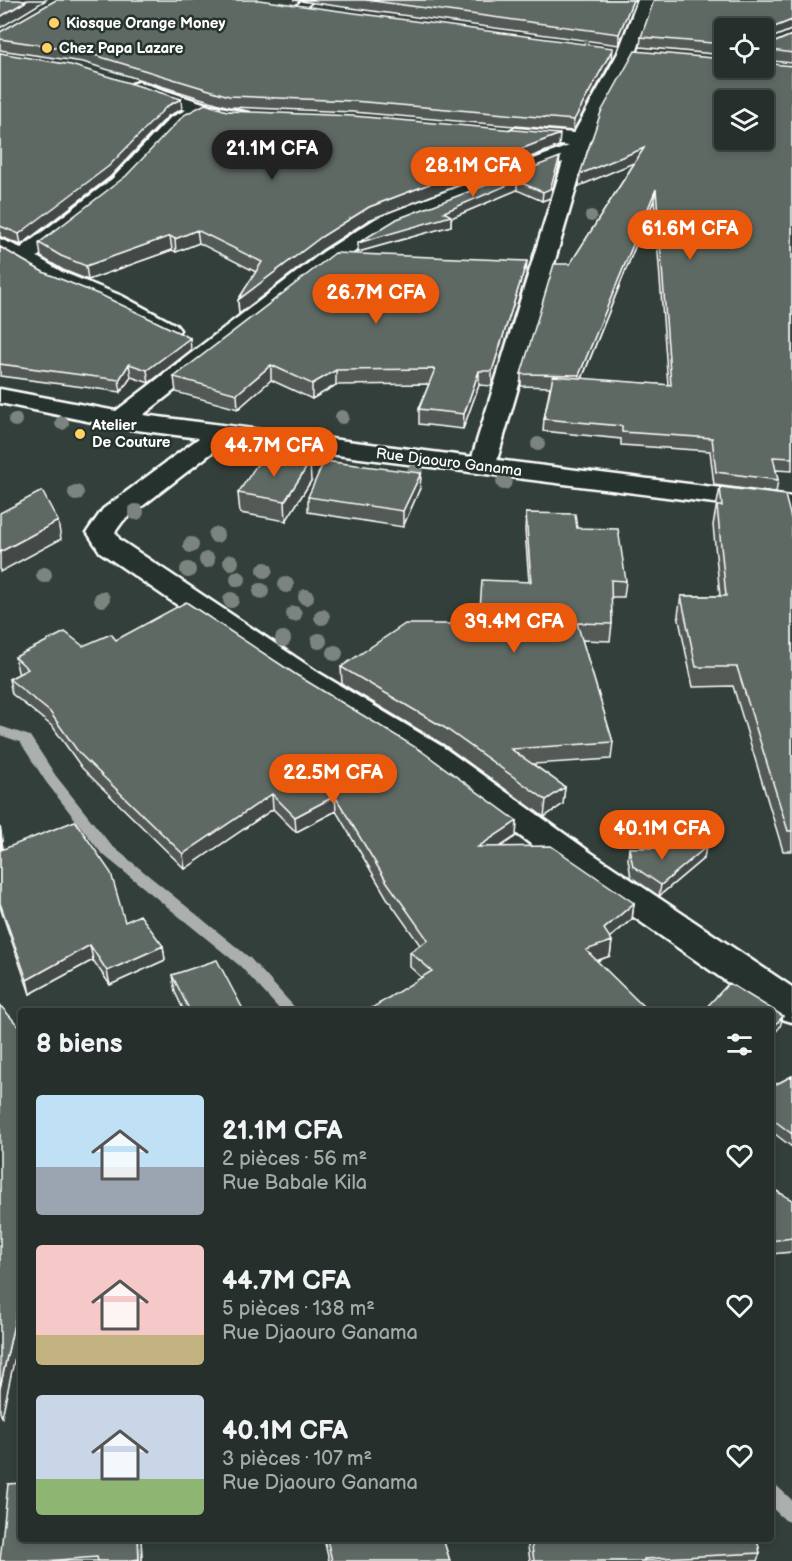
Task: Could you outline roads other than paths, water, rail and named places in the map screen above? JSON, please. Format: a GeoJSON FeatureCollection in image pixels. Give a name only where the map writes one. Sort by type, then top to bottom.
{"type":"FeatureCollection","features":[{"type":"Feature","properties":{"kind":"street"},"geometry":{"type":"LineString","coordinates":[[482,466],[579,145],[588,122],[638,54],[646,0]]}},
{"type":"Feature","properties":{"kind":"street"},"geometry":{"type":"LineString","coordinates":[[279,5],[310,6]]}},
{"type":"Feature","properties":{"kind":"street"},"geometry":{"type":"LineString","coordinates":[[604,50],[638,54]]}},
{"type":"Feature","properties":{"kind":"street"},"geometry":{"type":"LineString","coordinates":[[123,82],[202,109],[258,118]]}},
{"type":"Feature","properties":{"kind":"street"},"geometry":{"type":"LineString","coordinates":[[22,258],[119,183],[177,122],[202,109]]}},
{"type":"Feature","properties":{"kind":"street"},"geometry":{"type":"LineString","coordinates":[[496,132],[579,145]]}},
{"type":"Feature","properties":{"kind":"street"},"geometry":{"type":"LineString","coordinates":[[121,420],[213,349],[270,301],[359,234],[388,220],[579,145]]}},
{"type":"Feature","properties":{"kind":"street"},"geometry":{"type":"LineString","coordinates":[[0,246],[54,278],[114,301],[173,332],[213,349]]}},
{"type":"Feature","properties":{"kind":"street","name":"Rue Djaouro Ganama"},"geometry":{"type":"LineString","coordinates":[[0,396],[121,420],[792,506]]}},
{"type":"Feature","properties":{"kind":"street"},"geometry":{"type":"LineString","coordinates":[[222,433],[113,515],[101,532],[110,546],[308,680],[432,755],[578,861],[792,1006]]}},
{"type":"Feature","properties":{"kind":"waterway"},"geometry":{"type":"LineString","coordinates":[[0,730],[25,739],[51,779],[106,849],[245,962],[287,1008]]}},
{"type":"Feature","properties":{"kind":"waterway"},"geometry":{"type":"LineString","coordinates":[[774,1497],[792,1513]]}},
{"type":"Feature","properties":{"kind":"place","name":"Kiosque Orange Money"},"geometry":{"type":"Point","coordinates":[54,23]}},
{"type":"Feature","properties":{"kind":"place","name":"Chez Papa Lazare"},"geometry":{"type":"Point","coordinates":[47,48]}},
{"type":"Feature","properties":{"kind":"place","name":"Atelier De Couture"},"geometry":{"type":"Point","coordinates":[80,434]}}]}
